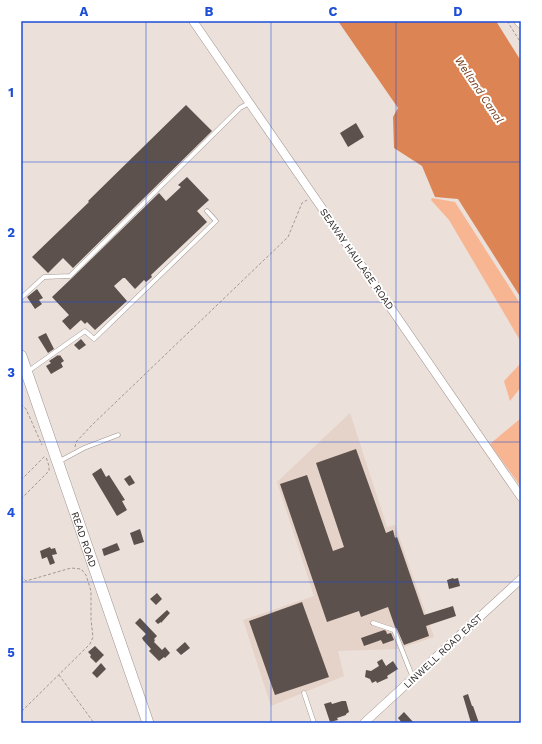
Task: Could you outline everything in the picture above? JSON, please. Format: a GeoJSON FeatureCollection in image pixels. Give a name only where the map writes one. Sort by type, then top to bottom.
{"type":"FeatureCollection","features":[{"type":"Feature","properties":{"kind":"street","name":"SEAWAY HAULAGE ROAD"},"geometry":{"type":"LineString","coordinates":[[193,21],[521,498]]}},
{"type":"Feature","properties":{"kind":"street","name":"READ ROAD"},"geometry":{"type":"LineString","coordinates":[[21,356],[148,723]]}},
{"type":"Feature","properties":{"kind":"street","name":"LINWELL ROAD EAST"},"geometry":{"type":"LineString","coordinates":[[364,723],[521,579]]}},
{"type":"Feature","properties":{"kind":"lane"},"geometry":{"type":"LineString","coordinates":[[21,298],[44,277],[70,276],[240,108],[250,103]]}},
{"type":"Feature","properties":{"kind":"lane"},"geometry":{"type":"LineString","coordinates":[[26,372],[85,331],[94,338],[216,221],[207,211]]}},
{"type":"Feature","properties":{"kind":"lane"},"geometry":{"type":"LineString","coordinates":[[57,462],[84,448],[118,435]]}},
{"type":"Feature","properties":{"kind":"lane"},"geometry":{"type":"LineString","coordinates":[[373,623],[394,630],[413,678]]}},
{"type":"Feature","properties":{"kind":"lane"},"geometry":{"type":"LineString","coordinates":[[304,693],[314,723]]}},
{"type":"Feature","properties":{"kind":"path"},"geometry":{"type":"LineString","coordinates":[[507,21],[521,42]]}},
{"type":"Feature","properties":{"kind":"path"},"geometry":{"type":"LineString","coordinates":[[74,453],[76,442],[92,425],[288,237],[302,203],[313,196]]}},
{"type":"Feature","properties":{"kind":"path"},"geometry":{"type":"LineString","coordinates":[[21,404],[26,409],[43,448]]}},
{"type":"Feature","properties":{"kind":"path"},"geometry":{"type":"LineString","coordinates":[[21,480],[46,455],[49,466],[48,472],[21,499]]}},
{"type":"Feature","properties":{"kind":"path"},"geometry":{"type":"LineString","coordinates":[[21,576],[26,581],[71,568],[81,569],[86,575],[91,591],[91,620],[93,637],[90,644],[21,712]]}},
{"type":"Feature","properties":{"kind":"path"},"geometry":{"type":"LineString","coordinates":[[59,675],[94,723]]}},
{"type":"Feature","properties":{"kind":"shaded area"},"geometry":{"type":"Polygon","coordinates":[[[432,198],[455,202],[521,305],[521,342],[449,220],[431,200],[432,198]]]}},
{"type":"Feature","properties":{"kind":"shaded area"},"geometry":{"type":"Polygon","coordinates":[[[521,363],[521,387],[510,401],[504,381],[521,363]]]}},
{"type":"Feature","properties":{"kind":"shaded area"},"geometry":{"type":"Polygon","coordinates":[[[350,413],[387,527],[395,525],[434,637],[398,649],[338,651],[344,676],[271,706],[243,620],[314,596],[277,482],[350,413]]]}},
{"type":"Feature","properties":{"kind":"shaded area"},"geometry":{"type":"Polygon","coordinates":[[[521,418],[521,487],[490,444],[521,418]]]}},
{"type":"Feature","properties":{"kind":"water","name":"Welland Canal"},"geometry":{"type":"Polygon","coordinates":[[[338,21],[496,21],[521,61],[521,298],[458,199],[435,197],[422,166],[394,148],[393,117],[398,108],[338,21]]]}},
{"type":"Feature","properties":{"kind":"building"},"geometry":{"type":"Polygon","coordinates":[[[186,105],[212,131],[73,268],[63,258],[48,273],[32,257],[186,105]]]}},
{"type":"Feature","properties":{"kind":"building"},"geometry":{"type":"Polygon","coordinates":[[[356,123],[364,137],[348,147],[340,133],[356,123]]]}},
{"type":"Feature","properties":{"kind":"building"},"geometry":{"type":"Polygon","coordinates":[[[187,177],[209,200],[197,211],[207,222],[151,275],[152,277],[146,282],[144,280],[135,289],[125,278],[123,278],[114,286],[127,301],[95,330],[87,322],[85,324],[81,320],[70,330],[62,321],[69,315],[52,297],[159,193],[166,201],[181,187],[178,185],[187,177]]]}},
{"type":"Feature","properties":{"kind":"building"},"geometry":{"type":"Polygon","coordinates":[[[37,289],[43,298],[39,300],[42,304],[35,309],[27,297],[37,289]]]}},
{"type":"Feature","properties":{"kind":"building"},"geometry":{"type":"Polygon","coordinates":[[[46,333],[54,349],[48,353],[38,337],[46,333]]]}},
{"type":"Feature","properties":{"kind":"building"},"geometry":{"type":"Polygon","coordinates":[[[81,339],[86,345],[79,350],[74,345],[81,339]]]}},
{"type":"Feature","properties":{"kind":"building"},"geometry":{"type":"Polygon","coordinates":[[[60,355],[64,361],[61,363],[63,367],[51,374],[46,366],[51,363],[49,361],[60,355]]]}},
{"type":"Feature","properties":{"kind":"building"},"geometry":{"type":"Polygon","coordinates":[[[356,449],[386,533],[393,530],[395,538],[397,537],[424,615],[453,606],[456,616],[426,626],[429,636],[404,645],[395,627],[388,607],[361,617],[359,611],[327,622],[280,484],[307,475],[333,551],[344,547],[316,463],[356,449]]]}},
{"type":"Feature","properties":{"kind":"building"},"geometry":{"type":"Polygon","coordinates":[[[101,468],[106,477],[109,475],[125,500],[122,501],[127,510],[117,516],[92,474],[101,468]]]}},
{"type":"Feature","properties":{"kind":"building"},"geometry":{"type":"Polygon","coordinates":[[[130,475],[135,483],[129,486],[124,479],[130,475]]]}},
{"type":"Feature","properties":{"kind":"building"},"geometry":{"type":"Polygon","coordinates":[[[140,529],[144,542],[134,545],[130,533],[140,529]]]}},
{"type":"Feature","properties":{"kind":"building"},"geometry":{"type":"Polygon","coordinates":[[[117,543],[120,550],[104,556],[102,549],[117,543]]]}},
{"type":"Feature","properties":{"kind":"building"},"geometry":{"type":"Polygon","coordinates":[[[50,547],[51,549],[55,548],[57,554],[52,555],[55,563],[50,565],[47,557],[42,559],[40,551],[50,547]]]}},
{"type":"Feature","properties":{"kind":"building"},"geometry":{"type":"Polygon","coordinates":[[[458,578],[460,586],[449,589],[447,580],[458,578]]]}},
{"type":"Feature","properties":{"kind":"building"},"geometry":{"type":"Polygon","coordinates":[[[157,593],[162,599],[156,605],[150,599],[157,593]]]}},
{"type":"Feature","properties":{"kind":"building"},"geometry":{"type":"Polygon","coordinates":[[[302,602],[329,677],[275,695],[249,621],[302,602]]]}},
{"type":"Feature","properties":{"kind":"building"},"geometry":{"type":"Polygon","coordinates":[[[167,610],[170,613],[161,623],[158,624],[155,621],[167,610]]]}},
{"type":"Feature","properties":{"kind":"building"},"geometry":{"type":"Polygon","coordinates":[[[140,618],[157,636],[154,639],[154,642],[162,650],[165,647],[170,653],[165,658],[164,657],[159,661],[149,651],[151,649],[142,638],[146,634],[135,623],[140,618]]]}},
{"type":"Feature","properties":{"kind":"building"},"geometry":{"type":"Polygon","coordinates":[[[384,630],[387,634],[391,633],[394,640],[383,644],[381,640],[364,646],[361,638],[384,630]]]}},
{"type":"Feature","properties":{"kind":"building"},"geometry":{"type":"Polygon","coordinates":[[[185,642],[190,648],[181,655],[176,650],[185,642]]]}},
{"type":"Feature","properties":{"kind":"building"},"geometry":{"type":"Polygon","coordinates":[[[95,646],[104,655],[96,663],[90,657],[91,655],[88,652],[95,646]]]}},
{"type":"Feature","properties":{"kind":"building"},"geometry":{"type":"Polygon","coordinates":[[[382,659],[386,666],[393,661],[398,669],[387,676],[388,678],[377,683],[376,681],[372,683],[370,679],[365,677],[366,670],[371,671],[379,666],[377,662],[382,659]]]}},
{"type":"Feature","properties":{"kind":"building"},"geometry":{"type":"Polygon","coordinates":[[[101,663],[106,669],[97,678],[92,673],[101,663]]]}},
{"type":"Feature","properties":{"kind":"building"},"geometry":{"type":"Polygon","coordinates":[[[468,694],[479,723],[471,723],[463,696],[468,694]]]}},
{"type":"Feature","properties":{"kind":"building"},"geometry":{"type":"Polygon","coordinates":[[[346,701],[349,712],[346,715],[337,718],[338,720],[330,722],[324,704],[331,702],[332,704],[346,701]]]}},
{"type":"Feature","properties":{"kind":"building"},"geometry":{"type":"Polygon","coordinates":[[[404,712],[414,723],[402,723],[398,718],[404,712]]]}}]}
